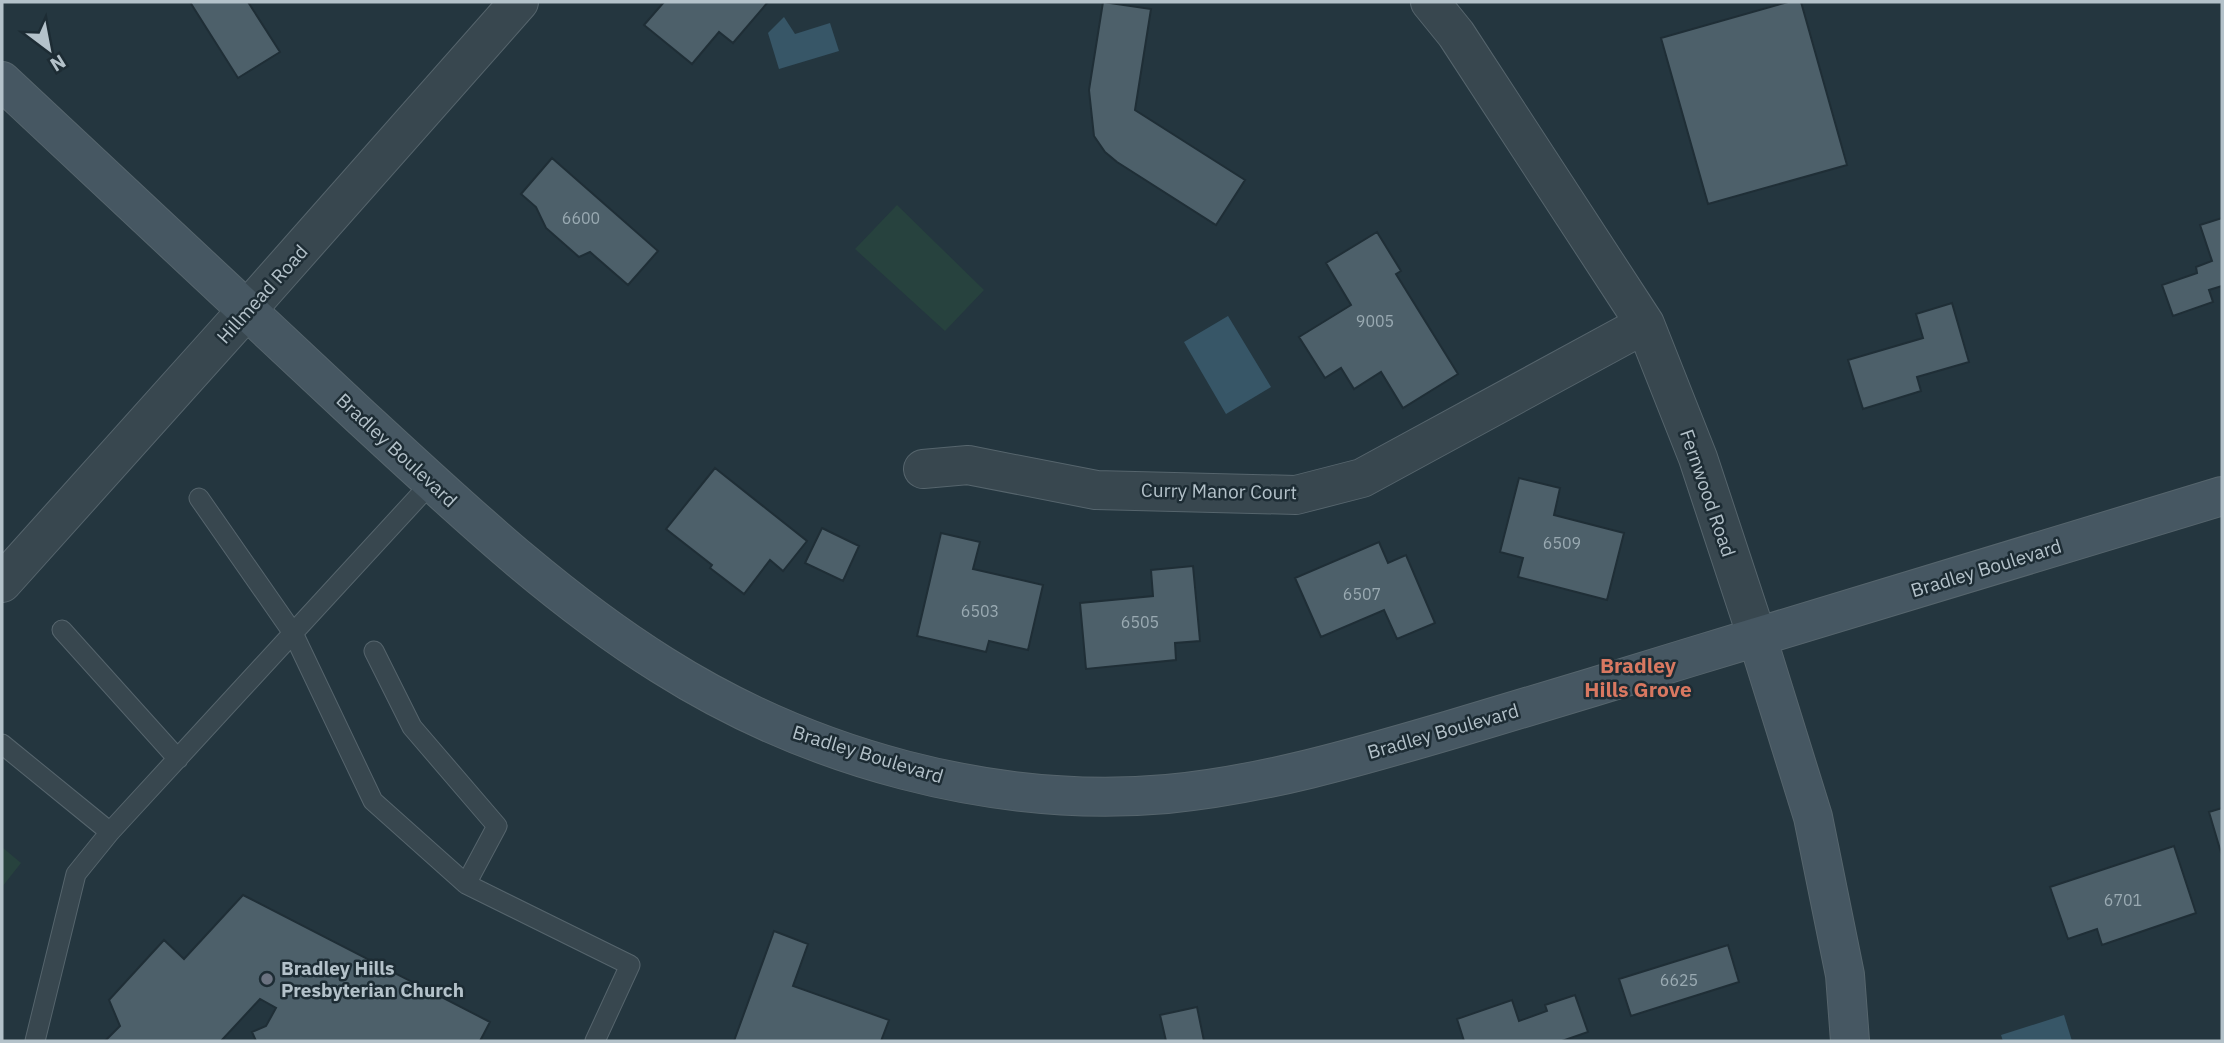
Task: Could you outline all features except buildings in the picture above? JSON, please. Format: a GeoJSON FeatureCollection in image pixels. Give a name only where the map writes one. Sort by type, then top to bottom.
{"type":"FeatureCollection","features":[{"type":"Feature","properties":{"kind":"main road","name":"Bradley Boulevard"},"geometry":{"type":"LineString","coordinates":[[2,81],[247,311],[519,560],[660,664],[791,732],[837,749],[899,768],[1007,789],[1065,795],[1164,794],[1225,787],[1309,768],[1410,742],[2222,496]]}},
{"type":"Feature","properties":{"kind":"main road","name":"Fernwood Road"},"geometry":{"type":"LineString","coordinates":[[1757,637],[1812,817],[1844,975],[1850,1041]]}},
{"type":"Feature","properties":{"kind":"street","name":"Hillmead Road"},"geometry":{"type":"LineString","coordinates":[[2,583],[247,311],[519,2]]}},
{"type":"Feature","properties":{"kind":"street","name":"Fernwood Road"},"geometry":{"type":"LineString","coordinates":[[1430,2],[1456,34],[1645,324],[1698,458],[1757,637]]}},
{"type":"Feature","properties":{"kind":"street","name":"Curry Manor Court"},"geometry":{"type":"LineString","coordinates":[[923,469],[968,465],[1096,490],[1296,495],[1362,478],[1645,324]]}},
{"type":"Feature","properties":{"kind":"lane"},"geometry":{"type":"LineString","coordinates":[[34,1041],[76,874],[110,832],[432,482]]}},
{"type":"Feature","properties":{"kind":"lane"},"geometry":{"type":"LineString","coordinates":[[199,498],[293,633],[373,801],[466,884],[631,965],[596,1041]]}},
{"type":"Feature","properties":{"kind":"lane"},"geometry":{"type":"LineString","coordinates":[[62,630],[178,759]]}},
{"type":"Feature","properties":{"kind":"lane"},"geometry":{"type":"LineString","coordinates":[[373,651],[412,727],[497,826],[466,884]]}},
{"type":"Feature","properties":{"kind":"lane"},"geometry":{"type":"LineString","coordinates":[[2,744],[110,832]]}},
{"type":"Feature","properties":{"kind":"green space"},"geometry":{"type":"Polygon","coordinates":[[[897,205],[984,290],[945,331],[855,249],[897,205]]]}},
{"type":"Feature","properties":{"kind":"green space"},"geometry":{"type":"Polygon","coordinates":[[[2,847],[21,863],[2,887],[2,847]]]}},
{"type":"Feature","properties":{"kind":"water"},"geometry":{"type":"Polygon","coordinates":[[[784,17],[795,34],[830,23],[839,51],[779,69],[768,33],[784,17]]]}},
{"type":"Feature","properties":{"kind":"water"},"geometry":{"type":"Polygon","coordinates":[[[1228,316],[1271,387],[1226,414],[1184,342],[1228,316]]]}},
{"type":"Feature","properties":{"kind":"water"},"geometry":{"type":"Polygon","coordinates":[[[2064,1015],[2072,1041],[2003,1041],[2001,1035],[2064,1015]]]}},
{"type":"Feature","properties":{"kind":"place","name":"Bradley Hills Presbyterian Church"},"geometry":{"type":"Point","coordinates":[267,979]}},
{"type":"Feature","properties":{"kind":"district","name":"Bradley Hills Grove"},"geometry":{"type":"Point","coordinates":[1638,678]}}]}
